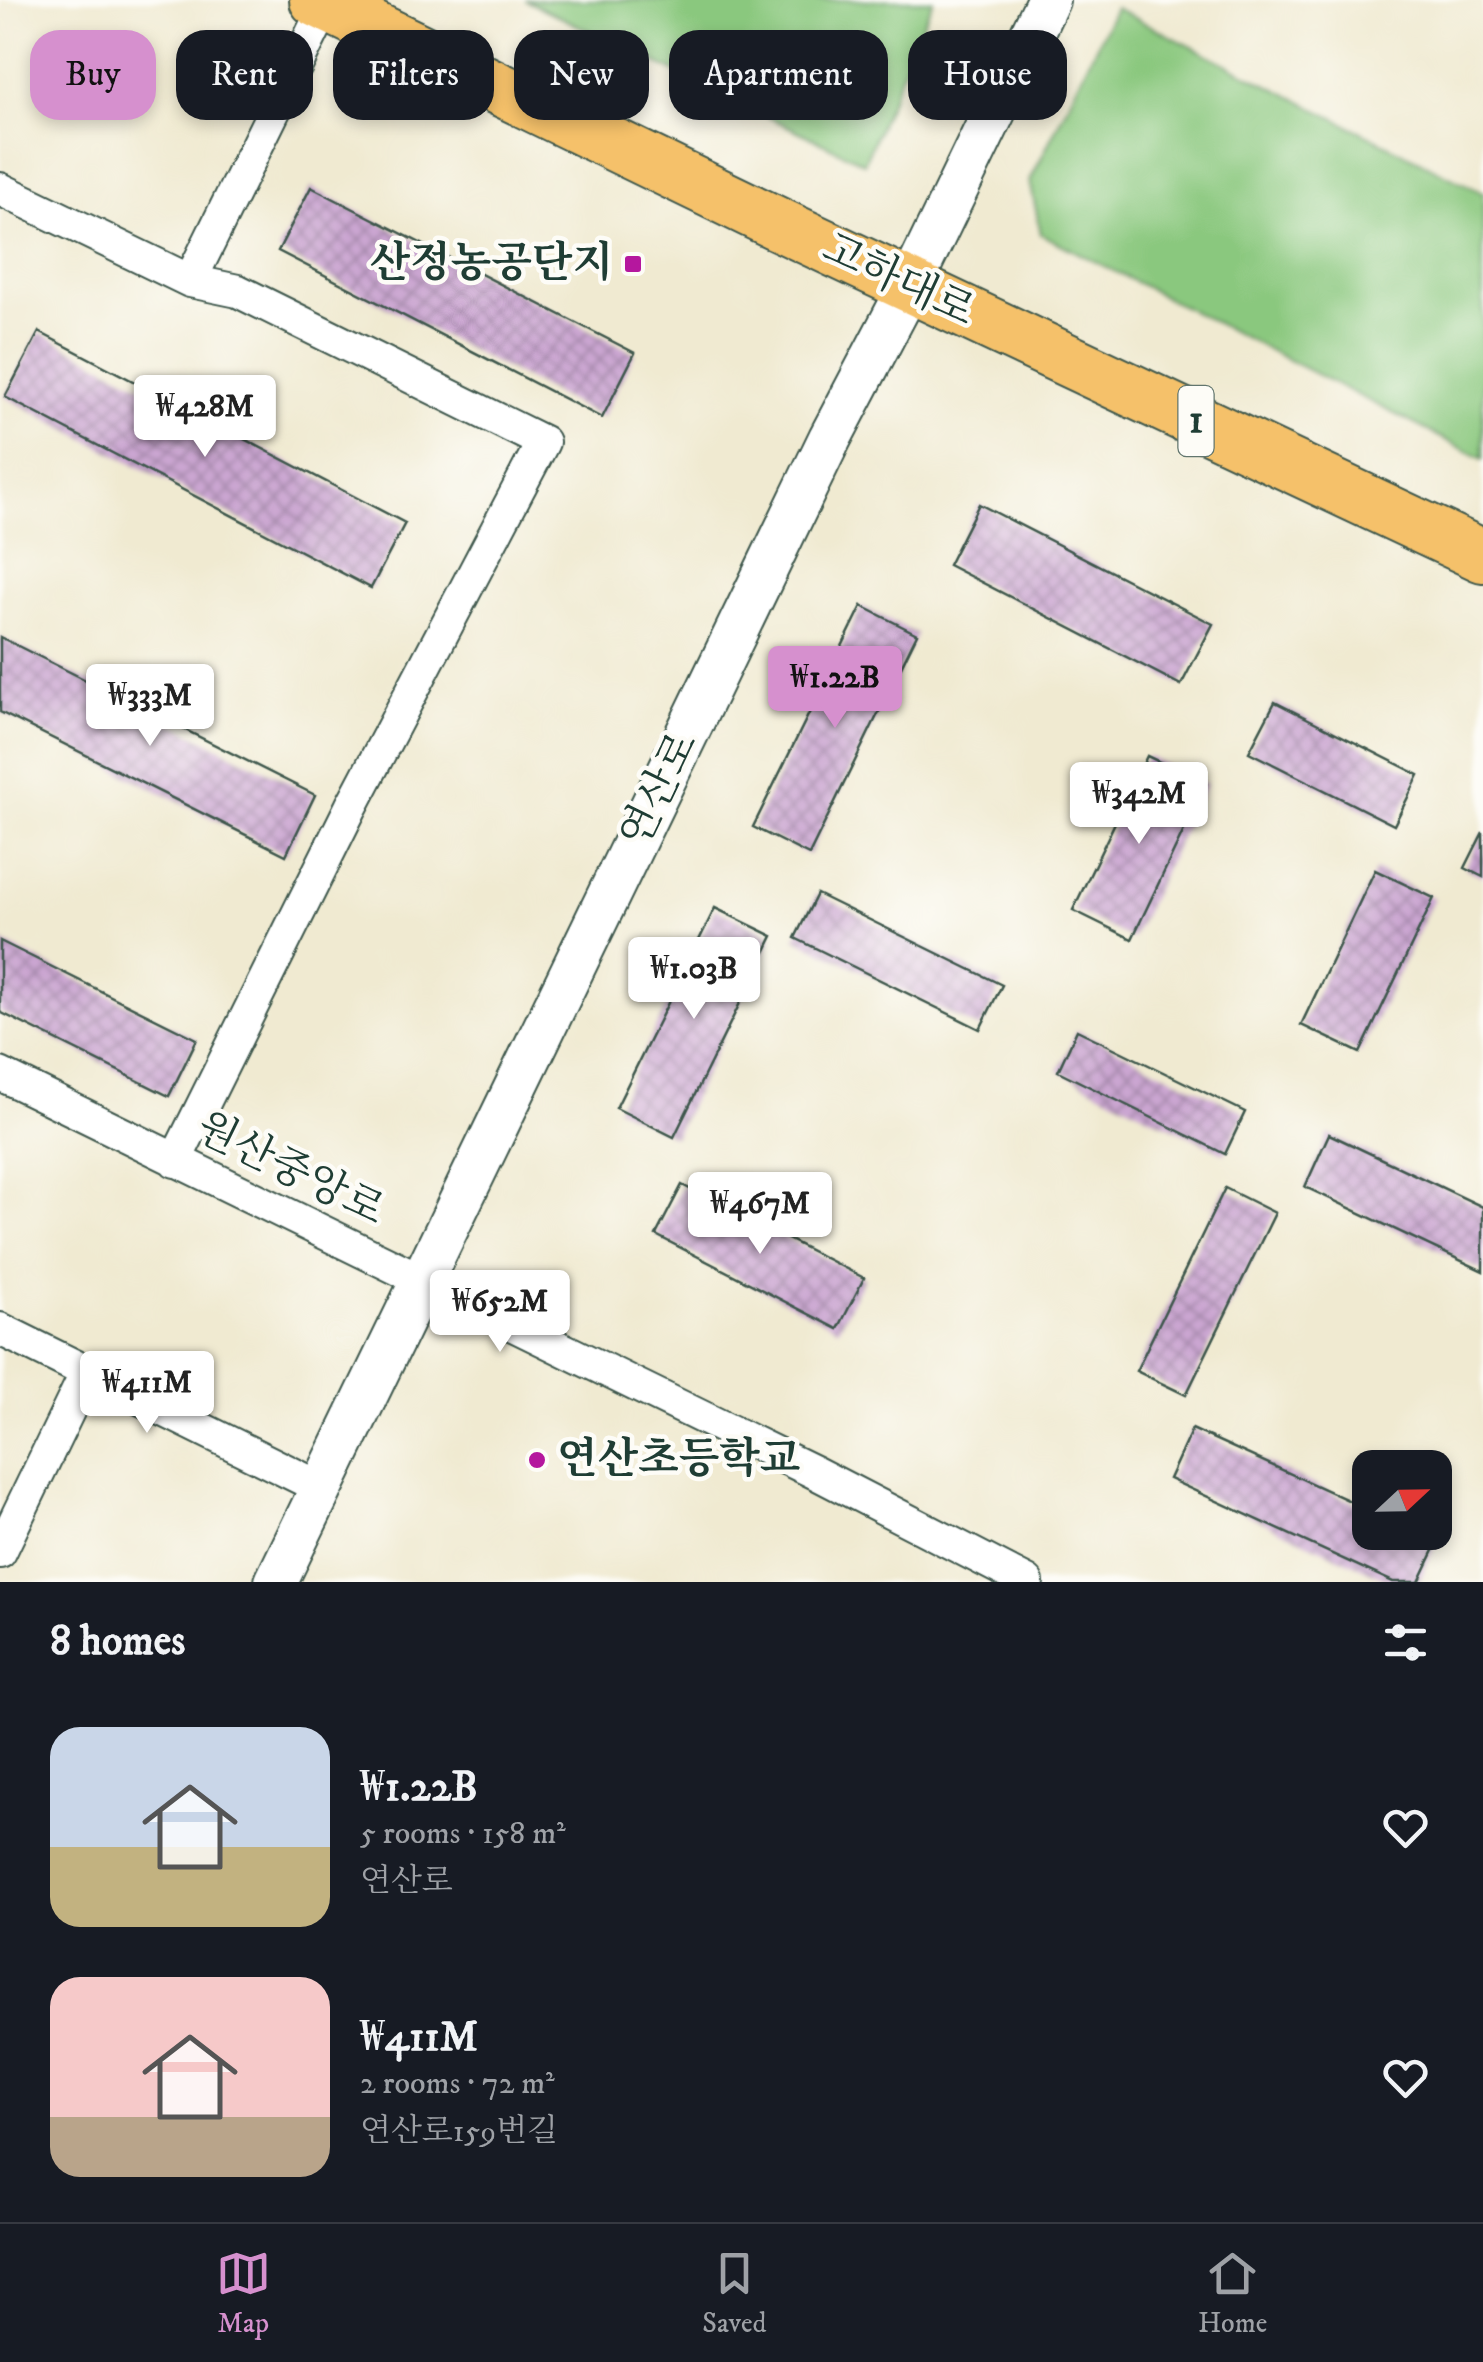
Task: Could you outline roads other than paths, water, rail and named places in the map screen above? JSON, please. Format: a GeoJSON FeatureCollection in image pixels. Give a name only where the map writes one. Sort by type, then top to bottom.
{"type":"FeatureCollection","features":[{"type":"Feature","properties":{"kind":"main road","name":"고하대로"},"geometry":{"type":"LineString","coordinates":[[321,2],[1483,556]]}},
{"type":"Feature","properties":{"kind":"street","name":"연산로"},"geometry":{"type":"LineString","coordinates":[[276,1582],[830,438],[910,286],[1048,0]]}},
{"type":"Feature","properties":{"kind":"street"},"geometry":{"type":"LineString","coordinates":[[190,282],[321,2]]}},
{"type":"Feature","properties":{"kind":"street"},"geometry":{"type":"LineString","coordinates":[[3,199],[190,282],[238,292],[543,442],[351,807],[175,1161]]}},
{"type":"Feature","properties":{"kind":"street","name":"원산중앙로"},"geometry":{"type":"LineString","coordinates":[[0,1074],[814,1472],[977,1571],[1027,1582]]}},
{"type":"Feature","properties":{"kind":"street"},"geometry":{"type":"LineString","coordinates":[[0,1329],[321,1488]]}},
{"type":"Feature","properties":{"kind":"street"},"geometry":{"type":"LineString","coordinates":[[0,1552],[87,1372]]}},
{"type":"Feature","properties":{"kind":"place","name":"산정농공단지"},"geometry":{"type":"Point","coordinates":[633,264]}},
{"type":"Feature","properties":{"kind":"place","name":"연산초등학교"},"geometry":{"type":"Point","coordinates":[537,1460]}}]}
